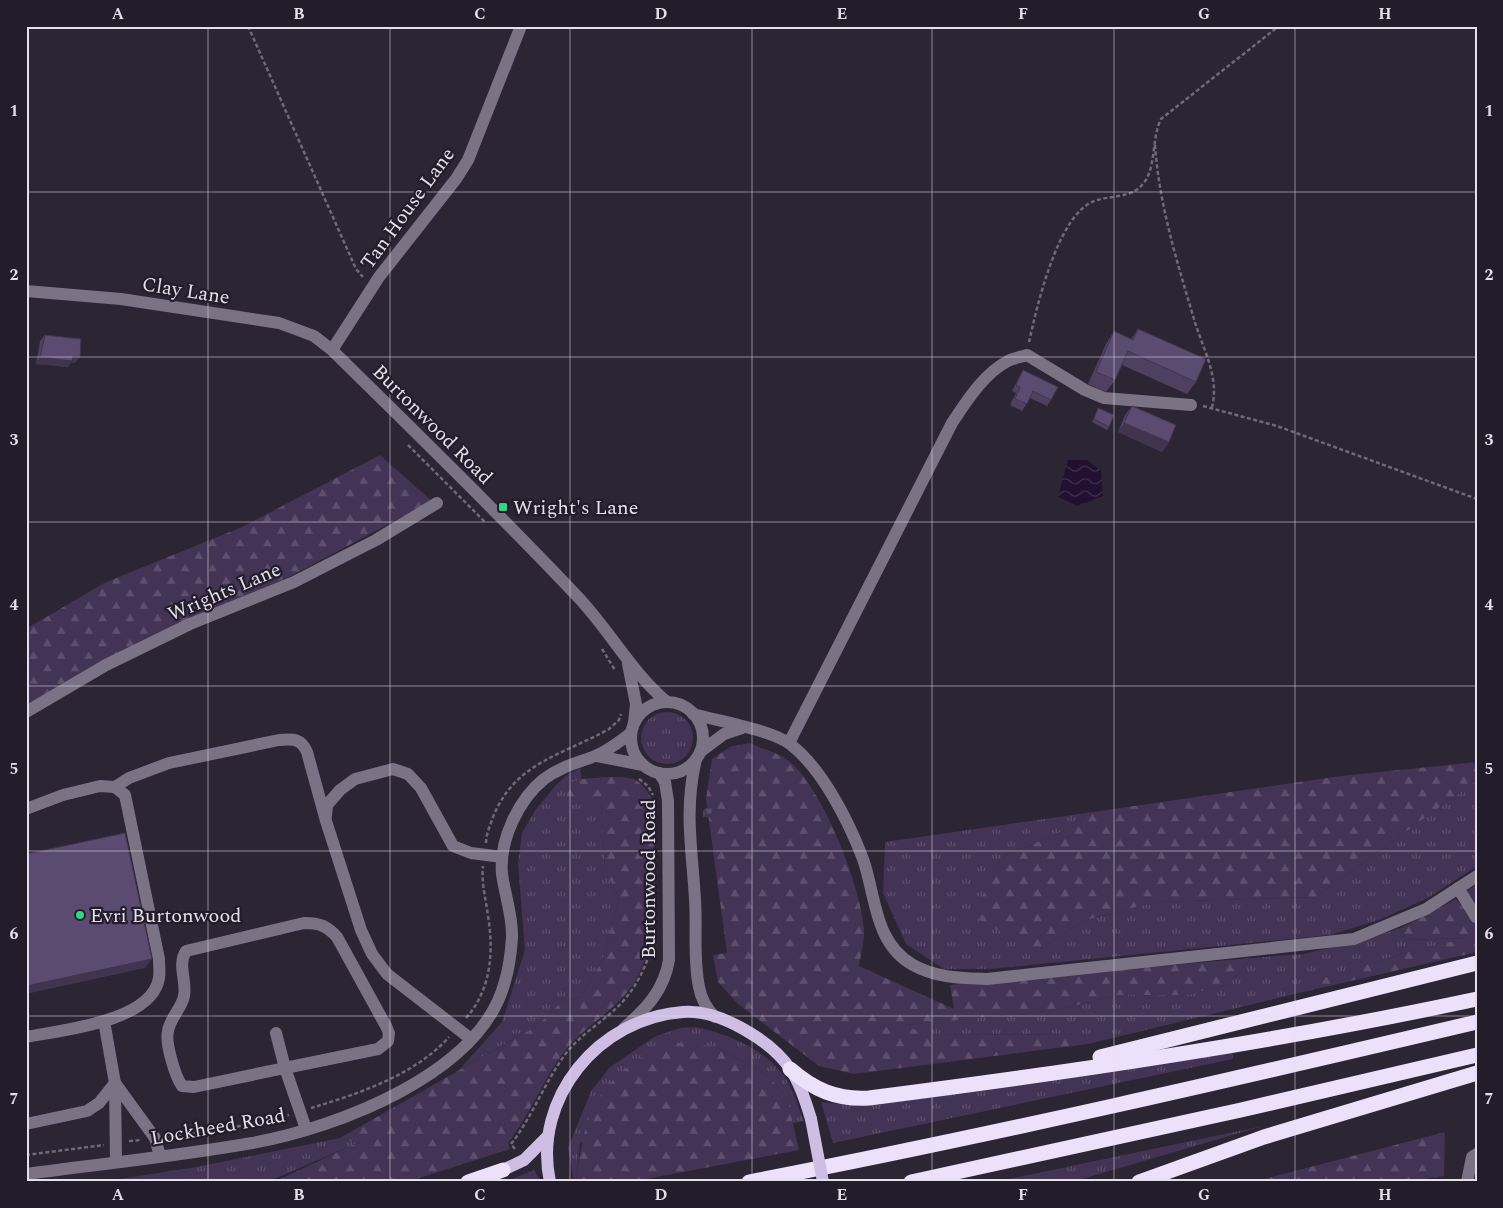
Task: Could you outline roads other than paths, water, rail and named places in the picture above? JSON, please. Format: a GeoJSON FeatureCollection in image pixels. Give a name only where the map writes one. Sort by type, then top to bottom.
{"type":"FeatureCollection","features":[{"type":"Feature","properties":{"kind":"highway"},"geometry":{"type":"LineString","coordinates":[[1009,1080],[1477,963]]}},
{"type":"Feature","properties":{"kind":"highway"},"geometry":{"type":"LineString","coordinates":[[790,1069],[806,1083],[818,1090],[842,1098],[854,1099],[1009,1080],[1368,1022],[1477,1000]]}},
{"type":"Feature","properties":{"kind":"highway"},"geometry":{"type":"LineString","coordinates":[[749,1182],[1206,1086],[1477,1022]]}},
{"type":"Feature","properties":{"kind":"highway"},"geometry":{"type":"LineString","coordinates":[[911,1182],[1240,1110],[1477,1055]]}},
{"type":"Feature","properties":{"kind":"highway"},"geometry":{"type":"LineString","coordinates":[[1140,1182],[1264,1137],[1477,1073]]}},
{"type":"Feature","properties":{"kind":"highway"},"geometry":{"type":"LineString","coordinates":[[468,1182],[503,1170]]}},
{"type":"Feature","properties":{"kind":"main road"},"geometry":{"type":"LineString","coordinates":[[550,1182],[547,1163],[548,1136],[557,1104],[572,1075],[594,1049],[622,1030],[661,1016],[684,1012],[715,1017],[748,1032],[764,1042],[790,1069],[811,1119],[823,1182]]}},
{"type":"Feature","properties":{"kind":"main road"},"geometry":{"type":"LineString","coordinates":[[503,1170],[524,1160],[548,1136]]}},
{"type":"Feature","properties":{"kind":"street","name":"Tan House Lane"},"geometry":{"type":"LineString","coordinates":[[332,350],[372,288],[456,180],[468,160],[521,26]]}},
{"type":"Feature","properties":{"kind":"street","name":"Clay Lane"},"geometry":{"type":"LineString","coordinates":[[26,291],[121,299],[279,323],[314,336],[332,350]]}},
{"type":"Feature","properties":{"kind":"street","name":"Burtonwood Road"},"geometry":{"type":"LineString","coordinates":[[332,350],[525,540],[584,603],[650,688],[667,702]]}},
{"type":"Feature","properties":{"kind":"street"},"geometry":{"type":"LineString","coordinates":[[789,743],[952,423],[978,388],[994,371],[1008,361],[1027,355],[1086,390],[1104,398],[1192,405]]}},
{"type":"Feature","properties":{"kind":"street","name":"Wrights Lane"},"geometry":{"type":"LineString","coordinates":[[26,712],[106,665],[190,624],[294,582],[376,540],[437,503]]}},
{"type":"Feature","properties":{"kind":"street","name":"Burtonwood Road"},"geometry":{"type":"LineString","coordinates":[[626,659],[635,696],[633,728]]}},
{"type":"Feature","properties":{"kind":"street"},"geometry":{"type":"LineString","coordinates":[[742,728],[724,734],[681,770],[671,774],[660,773],[643,765],[633,750],[633,728],[647,708],[667,702],[676,704],[693,714],[776,736],[789,743],[814,770],[842,814],[862,858],[878,917],[890,944],[913,965],[944,977],[987,978],[1354,939],[1426,909],[1477,876]]}},
{"type":"Feature","properties":{"kind":"street"},"geometry":{"type":"LineString","coordinates":[[693,714],[702,732],[698,755]]}},
{"type":"Feature","properties":{"kind":"street","name":"Lockheed Road"},"geometry":{"type":"LineString","coordinates":[[26,1174],[254,1143],[335,1120],[415,1084],[434,1071],[471,1039],[490,1017],[505,982],[512,937],[502,874],[502,858],[514,819],[531,792],[559,769],[597,756],[633,728]]}},
{"type":"Feature","properties":{"kind":"street"},"geometry":{"type":"LineString","coordinates":[[115,787],[129,778],[169,763],[279,740],[294,739],[303,744],[307,752],[326,821],[372,954],[387,974],[471,1039]]}},
{"type":"Feature","properties":{"kind":"street","name":"Burtonwood Road"},"geometry":{"type":"LineString","coordinates":[[698,755],[689,804],[690,859],[696,898],[697,977],[701,996],[715,1017]]}},
{"type":"Feature","properties":{"kind":"street","name":"Lockheed Road"},"geometry":{"type":"LineString","coordinates":[[597,756],[643,765]]}},
{"type":"Feature","properties":{"kind":"street"},"geometry":{"type":"LineString","coordinates":[[326,821],[326,805],[340,790],[355,779],[393,769],[408,774],[421,788],[453,846],[472,853],[502,858]]}},
{"type":"Feature","properties":{"kind":"street","name":"Burtonwood Road"},"geometry":{"type":"LineString","coordinates":[[622,1030],[638,1016],[657,994],[667,972],[669,960],[668,801],[665,782],[660,773]]}},
{"type":"Feature","properties":{"kind":"street"},"geometry":{"type":"LineString","coordinates":[[26,810],[63,795],[100,786],[115,787],[125,795],[159,959],[159,979],[151,995],[137,1008],[104,1021],[26,1037]]}},
{"type":"Feature","properties":{"kind":"street"},"geometry":{"type":"LineString","coordinates":[[1458,888],[1476,917]]}},
{"type":"Feature","properties":{"kind":"street"},"geometry":{"type":"LineString","coordinates":[[304,923],[318,923],[328,928],[337,937],[386,1026],[389,1033],[388,1041],[378,1049],[285,1068],[194,1087],[182,1086],[177,1079],[168,1031],[184,998],[185,983],[182,957],[186,951],[304,923]]}},
{"type":"Feature","properties":{"kind":"street"},"geometry":{"type":"LineString","coordinates":[[104,1021],[115,1083],[116,1162]]}},
{"type":"Feature","properties":{"kind":"street"},"geometry":{"type":"LineString","coordinates":[[276,1034],[285,1068],[306,1129]]}},
{"type":"Feature","properties":{"kind":"street"},"geometry":{"type":"LineString","coordinates":[[26,1124],[87,1111],[99,1103],[115,1083]]}},
{"type":"Feature","properties":{"kind":"street"},"geometry":{"type":"LineString","coordinates":[[115,1083],[155,1138],[160,1156]]}},
{"type":"Feature","properties":{"kind":"street"},"geometry":{"type":"LineString","coordinates":[[1467,1182],[1472,1157],[1477,1154]]}},
{"type":"Feature","properties":{"kind":"water"},"geometry":{"type":"Polygon","coordinates":[[[1068,460],[1087,460],[1101,471],[1103,496],[1078,506],[1058,497],[1068,460]]]}},
{"type":"Feature","properties":{"kind":"place","name":"Wright's Lane"},"geometry":{"type":"Point","coordinates":[503,507]}},
{"type":"Feature","properties":{"kind":"place","name":"Evri Burtonwood"},"geometry":{"type":"Point","coordinates":[80,915]}}]}
